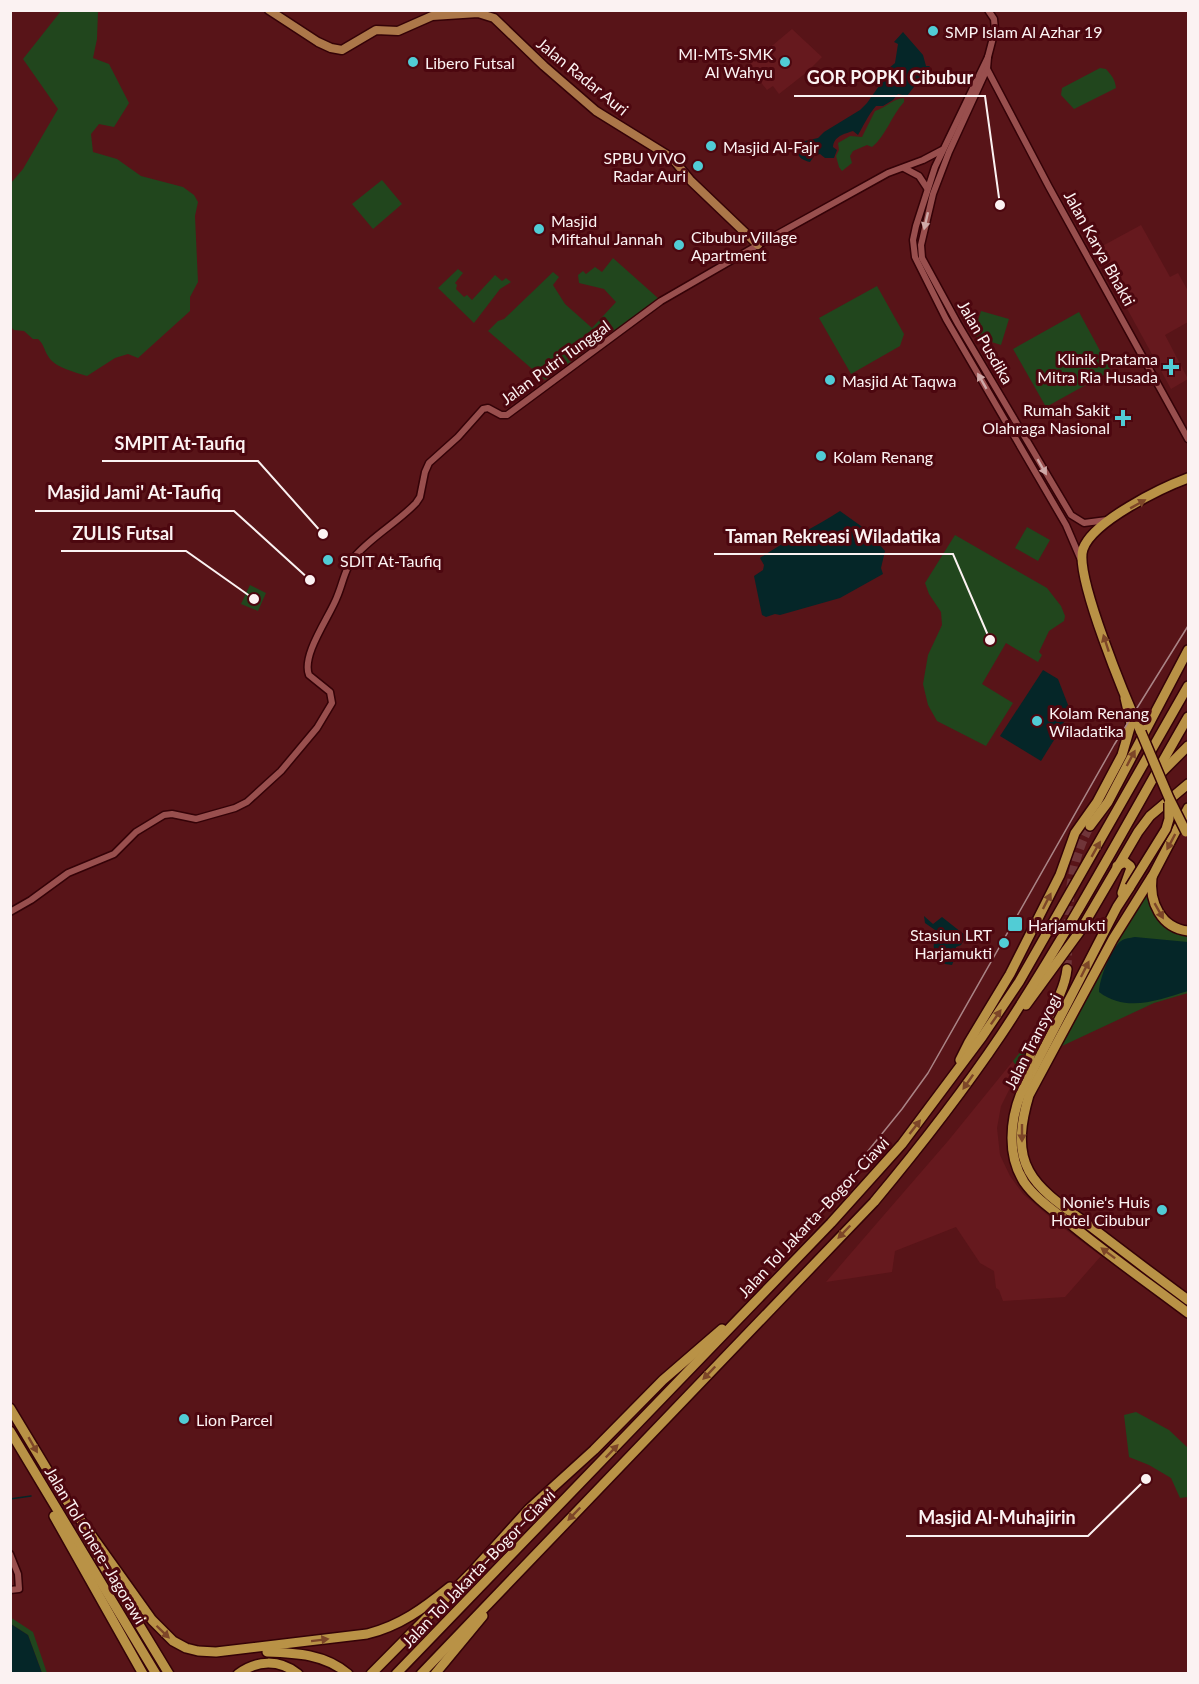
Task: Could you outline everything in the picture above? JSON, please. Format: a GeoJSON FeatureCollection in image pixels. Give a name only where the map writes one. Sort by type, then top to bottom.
{"type":"FeatureCollection","features":[{"type":"Feature","properties":{"kind":"highway","name":"Jalan Pusdika"},"geometry":{"type":"LineString","coordinates":[[1108,520],[1187,479]]}},
{"type":"Feature","properties":{"kind":"highway"},"geometry":{"type":"LineString","coordinates":[[1108,520],[1089,539],[1084,548],[1081,560],[1085,581],[1125,698],[1187,834]]}},
{"type":"Feature","properties":{"kind":"highway"},"geometry":{"type":"LineString","coordinates":[[1090,826],[1108,802],[1188,650]]}},
{"type":"Feature","properties":{"kind":"highway","name":"Jalan Tol Jakarta–Bogor–Ciawi"},"geometry":{"type":"LineString","coordinates":[[396,1674],[867,1186],[902,1144],[950,1082],[1019,982],[1188,686]]}},
{"type":"Feature","properties":{"kind":"highway"},"geometry":{"type":"LineString","coordinates":[[950,1082],[969,1042],[1010,975],[1060,875],[1075,833],[1097,802],[1122,755],[1131,724],[1125,698]]}},
{"type":"Feature","properties":{"kind":"highway","name":"Jalan Tol Jakarta–Bogor–Ciawi"},"geometry":{"type":"LineString","coordinates":[[421,1674],[874,1202],[932,1131],[1002,1034],[1088,894],[1188,717]]}},
{"type":"Feature","properties":{"kind":"highway"},"geometry":{"type":"LineString","coordinates":[[1150,783],[1188,746]]}},
{"type":"Feature","properties":{"kind":"highway"},"geometry":{"type":"LineString","coordinates":[[1002,1034],[1045,981],[1080,932],[1117,866],[1150,816],[1188,784]]}},
{"type":"Feature","properties":{"kind":"highway","name":"Jalan Transyogi"},"geometry":{"type":"LineString","coordinates":[[1169,798],[1169,819],[1166,829],[1117,907],[1029,1095],[1022,1136],[1028,1169],[1036,1182],[1188,1300]]}},
{"type":"Feature","properties":{"kind":"highway","name":"Jalan Transyogi"},"geometry":{"type":"LineString","coordinates":[[1188,808],[1153,875],[1028,1078],[1016,1107],[1012,1126],[1015,1158],[1024,1181],[1039,1197],[1069,1223],[1188,1313]]}},
{"type":"Feature","properties":{"kind":"highway"},"geometry":{"type":"LineString","coordinates":[[1117,866],[1125,862],[1131,868],[1117,907]]}},
{"type":"Feature","properties":{"kind":"highway"},"geometry":{"type":"LineString","coordinates":[[1153,875],[1152,892],[1158,913],[1174,927],[1188,931]]}},
{"type":"Feature","properties":{"kind":"highway"},"geometry":{"type":"LineString","coordinates":[[1028,1078],[1029,1057],[1063,990],[1067,969]]}},
{"type":"Feature","properties":{"kind":"highway"},"geometry":{"type":"LineString","coordinates":[[1127,1268],[1134,1259]]}},
{"type":"Feature","properties":{"kind":"highway"},"geometry":{"type":"LineString","coordinates":[[371,1674],[472,1572],[529,1509],[594,1450],[640,1402],[707,1341],[748,1309]]}},
{"type":"Feature","properties":{"kind":"highway","name":"Jalan Tol Cinere–Jagorawi"},"geometry":{"type":"LineString","coordinates":[[10,1408],[54,1483]]}},
{"type":"Feature","properties":{"kind":"highway","name":"Jalan Tol Cinere–Jagorawi"},"geometry":{"type":"LineString","coordinates":[[10,1431],[156,1674]]}},
{"type":"Feature","properties":{"kind":"highway"},"geometry":{"type":"LineString","coordinates":[[25,1456],[39,1488],[143,1674]]}},
{"type":"Feature","properties":{"kind":"highway"},"geometry":{"type":"LineString","coordinates":[[54,1483],[163,1633],[173,1641],[198,1651],[241,1650],[386,1630],[424,1608],[472,1572]]}},
{"type":"Feature","properties":{"kind":"highway"},"geometry":{"type":"LineString","coordinates":[[54,1483],[169,1674]]}},
{"type":"Feature","properties":{"kind":"highway"},"geometry":{"type":"LineString","coordinates":[[435,1674],[475,1627],[506,1585]]}},
{"type":"Feature","properties":{"kind":"highway"},"geometry":{"type":"LineString","coordinates":[[241,1650],[295,1653],[323,1659],[348,1674]]}},
{"type":"Feature","properties":{"kind":"highway"},"geometry":{"type":"LineString","coordinates":[[238,1674],[253,1665],[273,1663],[285,1666],[298,1674]]}},
{"type":"Feature","properties":{"kind":"main road","name":"Jalan Radar Auri"},"geometry":{"type":"LineString","coordinates":[[269,10],[318,42],[342,50],[376,30],[398,31],[432,16],[478,13],[498,20],[538,61],[596,111],[672,158],[691,181],[758,245]]}},
{"type":"Feature","properties":{"kind":"street"},"geometry":{"type":"LineString","coordinates":[[988,10],[993,16],[995,25],[988,57],[942,150],[927,188],[913,240],[915,257],[950,318],[951,328],[1066,525],[1081,560]]}},
{"type":"Feature","properties":{"kind":"street","name":"Jalan Pusdika"},"geometry":{"type":"LineString","coordinates":[[988,57],[987,69],[939,178],[926,219],[921,253],[950,318],[958,324],[1071,515],[1084,523],[1108,520]]}},
{"type":"Feature","properties":{"kind":"street","name":"Jalan Karya Bhakti"},"geometry":{"type":"LineString","coordinates":[[987,69],[1049,188],[1188,440]]}},
{"type":"Feature","properties":{"kind":"street","name":"Jalan Putri Tunggal"},"geometry":{"type":"LineString","coordinates":[[10,912],[32,900],[68,873],[114,854],[136,832],[164,815],[172,814],[196,819],[241,806],[281,771],[331,706],[330,692],[308,672],[308,665],[322,624],[336,600],[353,558],[416,503],[420,496],[425,472],[434,458],[458,437],[483,409],[488,408],[501,415],[507,415],[652,308],[758,245],[888,173],[942,150]]}},
{"type":"Feature","properties":{"kind":"street"},"geometry":{"type":"LineString","coordinates":[[923,160],[935,167],[939,178]]}},
{"type":"Feature","properties":{"kind":"street"},"geometry":{"type":"LineString","coordinates":[[902,168],[919,176],[927,188]]}},
{"type":"Feature","properties":{"kind":"street"},"geometry":{"type":"LineString","coordinates":[[951,328],[958,324]]}},
{"type":"Feature","properties":{"kind":"street"},"geometry":{"type":"LineString","coordinates":[[10,1554],[18,1574],[19,1589],[10,1590]]}},
{"type":"Feature","properties":{"kind":"shaded area","name":"MI-MTs-SMK Al Wahyu"},"geometry":{"type":"Polygon","coordinates":[[[792,29],[822,57],[779,94],[773,86],[767,90],[748,66],[792,29]]]}},
{"type":"Feature","properties":{"kind":"shaded area"},"geometry":{"type":"Polygon","coordinates":[[[1141,225],[1170,277],[1178,273],[1188,289],[1188,322],[1165,335],[1188,379],[1171,389],[1095,250],[1141,225]]]}},
{"type":"Feature","properties":{"kind":"shaded area"},"geometry":{"type":"Polygon","coordinates":[[[1013,1061],[1017,1067],[1015,1078],[1001,1106],[997,1128],[1000,1155],[1010,1176],[1023,1194],[1101,1256],[1065,1297],[1003,1301],[996,1288],[994,1271],[980,1263],[956,1227],[895,1251],[892,1272],[826,1282],[948,1141],[1013,1061]]]}},
{"type":"Feature","properties":{"kind":"green space"},"geometry":{"type":"Polygon","coordinates":[[[61,11],[98,11],[97,39],[93,58],[109,64],[129,103],[114,127],[99,124],[91,134],[93,152],[117,159],[141,176],[183,187],[194,195],[198,202],[195,216],[198,282],[190,297],[190,311],[138,358],[128,354],[115,358],[87,376],[55,364],[38,339],[33,339],[24,331],[14,330],[11,327],[11,183],[23,169],[58,109],[23,59],[61,11]]]}},
{"type":"Feature","properties":{"kind":"green space"},"geometry":{"type":"Polygon","coordinates":[[[1100,68],[1106,69],[1110,74],[1116,88],[1074,109],[1061,95],[1062,88],[1100,68]]]}},
{"type":"Feature","properties":{"kind":"green space"},"geometry":{"type":"Polygon","coordinates":[[[904,98],[904,102],[877,142],[872,147],[867,145],[853,151],[850,156],[852,163],[842,171],[836,156],[839,150],[838,143],[850,136],[862,137],[875,111],[904,98]]]}},
{"type":"Feature","properties":{"kind":"green space"},"geometry":{"type":"Polygon","coordinates":[[[382,180],[402,204],[373,229],[352,204],[382,180]]]}},
{"type":"Feature","properties":{"kind":"green space"},"geometry":{"type":"Polygon","coordinates":[[[613,258],[659,299],[545,380],[488,331],[498,321],[504,319],[553,272],[559,277],[553,285],[565,304],[592,328],[616,302],[604,289],[579,283],[578,275],[583,271],[586,274],[595,267],[602,272],[613,258]]]}},
{"type":"Feature","properties":{"kind":"green space"},"geometry":{"type":"Polygon","coordinates":[[[458,269],[463,273],[455,283],[456,289],[464,297],[467,295],[472,300],[495,275],[502,281],[506,278],[511,282],[500,289],[474,323],[438,288],[458,269]]]}},
{"type":"Feature","properties":{"kind":"green space"},"geometry":{"type":"Polygon","coordinates":[[[877,286],[904,334],[900,346],[851,374],[819,318],[877,286]]]}},
{"type":"Feature","properties":{"kind":"green space"},"geometry":{"type":"Polygon","coordinates":[[[981,311],[1009,319],[1001,345],[973,336],[981,311]]]}},
{"type":"Feature","properties":{"kind":"green space"},"geometry":{"type":"Polygon","coordinates":[[[1079,312],[1111,371],[1046,407],[1013,349],[1079,312]]]}},
{"type":"Feature","properties":{"kind":"green space"},"geometry":{"type":"Polygon","coordinates":[[[1027,527],[1050,540],[1038,561],[1015,548],[1027,527]]]}},
{"type":"Feature","properties":{"kind":"green space"},"geometry":{"type":"Polygon","coordinates":[[[955,535],[1047,588],[1061,606],[1065,616],[1064,621],[1049,631],[1039,652],[1042,655],[1038,662],[1006,643],[982,684],[1013,703],[986,746],[937,721],[928,705],[923,684],[928,655],[942,625],[941,612],[929,594],[925,583],[955,535]]]}},
{"type":"Feature","properties":{"kind":"green space"},"geometry":{"type":"Polygon","coordinates":[[[250,585],[266,593],[258,611],[241,604],[250,585]]]}},
{"type":"Feature","properties":{"kind":"green space"},"geometry":{"type":"Polygon","coordinates":[[[1149,880],[1156,912],[1188,932],[1188,993],[1154,1003],[1017,1067],[1013,1061],[1122,924],[1149,880]]]}},
{"type":"Feature","properties":{"kind":"green space"},"geometry":{"type":"Polygon","coordinates":[[[1136,1412],[1169,1430],[1188,1448],[1188,1497],[1180,1498],[1171,1478],[1129,1457],[1124,1415],[1136,1412]]]}},
{"type":"Feature","properties":{"kind":"green space"},"geometry":{"type":"Polygon","coordinates":[[[10,1617],[33,1632],[47,1673],[42,1673],[28,1635],[11,1624],[10,1617]]]}},
{"type":"Feature","properties":{"kind":"water"},"geometry":{"type":"Polygon","coordinates":[[[903,32],[923,55],[926,66],[930,66],[907,96],[898,94],[883,106],[876,106],[858,135],[853,131],[837,138],[833,147],[837,150],[834,158],[825,158],[820,154],[814,156],[810,162],[800,158],[798,150],[801,142],[818,138],[867,103],[879,86],[882,74],[895,63],[898,44],[894,42],[903,32]]]}},
{"type":"Feature","properties":{"kind":"water"},"geometry":{"type":"Polygon","coordinates":[[[840,511],[868,531],[885,551],[881,568],[883,574],[840,598],[780,615],[766,617],[762,615],[754,576],[763,570],[764,565],[760,558],[840,511]]]}},
{"type":"Feature","properties":{"kind":"water","name":"Kolam Renang Wiladatika"},"geometry":{"type":"Polygon","coordinates":[[[1043,670],[1058,679],[1070,710],[1041,761],[1000,736],[1043,670]]]}},
{"type":"Feature","properties":{"kind":"water"},"geometry":{"type":"Polygon","coordinates":[[[924,916],[933,924],[942,917],[966,936],[961,945],[956,947],[958,950],[952,965],[945,964],[936,954],[934,944],[937,935],[935,930],[925,923],[924,916]]]}},
{"type":"Feature","properties":{"kind":"water"},"geometry":{"type":"Polygon","coordinates":[[[1135,937],[1188,942],[1188,991],[1143,1003],[1120,1002],[1099,992],[1103,972],[1113,950],[1123,940],[1135,937]]]}},
{"type":"Feature","properties":{"kind":"water"},"geometry":{"type":"Polygon","coordinates":[[[11,1624],[28,1635],[42,1673],[11,1673],[11,1624]]]}},
{"type":"Feature","properties":{"kind":"waterway"},"geometry":{"type":"LineString","coordinates":[[10,1499],[31,1496]]}},
{"type":"Feature","properties":{"kind":"tunnel"},"geometry":{"type":"LineString","coordinates":[[1067,969],[1072,878],[1076,860],[1090,826]]}},
{"type":"Feature","properties":{"kind":"tram line"},"geometry":{"type":"LineString","coordinates":[[868,1151],[928,1073],[1114,745],[1188,626]]}},
{"type":"Feature","properties":{"kind":"place","name":"SMP Islam Al Azhar 19"},"geometry":{"type":"Point","coordinates":[933,31]}},
{"type":"Feature","properties":{"kind":"place","name":"Libero Futsal"},"geometry":{"type":"Point","coordinates":[413,62]}},
{"type":"Feature","properties":{"kind":"place","name":"MI-MTs-SMK Al Wahyu"},"geometry":{"type":"Point","coordinates":[785,62]}},
{"type":"Feature","properties":{"kind":"place","name":"Masjid Al-Fajr"},"geometry":{"type":"Point","coordinates":[711,146]}},
{"type":"Feature","properties":{"kind":"place","name":"SPBU VIVO Radar Auri"},"geometry":{"type":"Point","coordinates":[698,166]}},
{"type":"Feature","properties":{"kind":"place","name":"GOR POPKI Cibubur"},"geometry":{"type":"Point","coordinates":[1000,205]}},
{"type":"Feature","properties":{"kind":"place","name":"Masjid Miftahul Jannah"},"geometry":{"type":"Point","coordinates":[539,229]}},
{"type":"Feature","properties":{"kind":"place","name":"Cibubur Village Apartment"},"geometry":{"type":"Point","coordinates":[679,245]}},
{"type":"Feature","properties":{"kind":"place","name":"Klinik Pratama Mitra Ria Husada"},"geometry":{"type":"Point","coordinates":[1171,367]}},
{"type":"Feature","properties":{"kind":"place","name":"Masjid At Taqwa"},"geometry":{"type":"Point","coordinates":[830,380]}},
{"type":"Feature","properties":{"kind":"place","name":"Rumah Sakit Olahraga Nasional"},"geometry":{"type":"Point","coordinates":[1123,418]}},
{"type":"Feature","properties":{"kind":"place","name":"Kolam Renang"},"geometry":{"type":"Point","coordinates":[821,456]}},
{"type":"Feature","properties":{"kind":"place","name":"SMPIT At-Taufiq"},"geometry":{"type":"Point","coordinates":[323,534]}},
{"type":"Feature","properties":{"kind":"place","name":"SDIT At-Taufiq"},"geometry":{"type":"Point","coordinates":[328,560]}},
{"type":"Feature","properties":{"kind":"place","name":"Masjid Jami' At-Taufiq"},"geometry":{"type":"Point","coordinates":[310,580]}},
{"type":"Feature","properties":{"kind":"place","name":"ZULIS Futsal"},"geometry":{"type":"Point","coordinates":[254,599]}},
{"type":"Feature","properties":{"kind":"place","name":"Taman Rekreasi Wiladatika"},"geometry":{"type":"Point","coordinates":[990,640]}},
{"type":"Feature","properties":{"kind":"place","name":"Kolam Renang Wiladatika"},"geometry":{"type":"Point","coordinates":[1037,721]}},
{"type":"Feature","properties":{"kind":"place","name":"Harjamukti"},"geometry":{"type":"Point","coordinates":[1015,924]}},
{"type":"Feature","properties":{"kind":"place","name":"Stasiun LRT Harjamukti"},"geometry":{"type":"Point","coordinates":[1004,943]}},
{"type":"Feature","properties":{"kind":"place","name":"Nonie's Huis Hotel Cibubur"},"geometry":{"type":"Point","coordinates":[1162,1210]}},
{"type":"Feature","properties":{"kind":"place","name":"Lion Parcel"},"geometry":{"type":"Point","coordinates":[184,1419]}},
{"type":"Feature","properties":{"kind":"place","name":"Masjid Al-Muhajirin"},"geometry":{"type":"Point","coordinates":[1146,1479]}}]}
